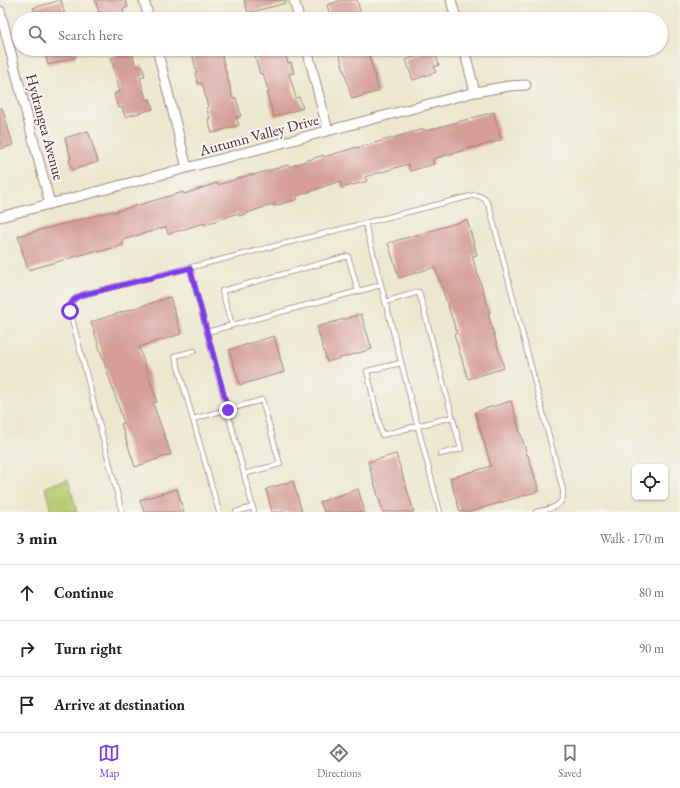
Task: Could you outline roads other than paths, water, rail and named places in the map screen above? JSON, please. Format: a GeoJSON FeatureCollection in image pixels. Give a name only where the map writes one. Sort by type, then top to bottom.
{"type":"FeatureCollection","features":[{"type":"Feature","properties":{"kind":"street"},"geometry":{"type":"LineString","coordinates":[[144,0],[147,12]]}},
{"type":"Feature","properties":{"kind":"street"},"geometry":{"type":"LineString","coordinates":[[294,0],[297,12]]}},
{"type":"Feature","properties":{"kind":"street"},"geometry":{"type":"LineString","coordinates":[[451,0],[454,12]]}},
{"type":"Feature","properties":{"kind":"street","name":"Hydrangea Avenue"},"geometry":{"type":"LineString","coordinates":[[0,11],[50,204]]}},
{"type":"Feature","properties":{"kind":"street"},"geometry":{"type":"LineString","coordinates":[[159,56],[186,168]]}},
{"type":"Feature","properties":{"kind":"street"},"geometry":{"type":"LineString","coordinates":[[309,56],[328,131]]}},
{"type":"Feature","properties":{"kind":"street"},"geometry":{"type":"LineString","coordinates":[[466,56],[475,92]]}},
{"type":"Feature","properties":{"kind":"street","name":"Autumn Valley Drive"},"geometry":{"type":"LineString","coordinates":[[0,217],[475,92],[509,86],[526,85]]}},
{"type":"Feature","properties":{"kind":"lane"},"geometry":{"type":"LineString","coordinates":[[122,512],[70,311],[69,306],[72,301],[82,295],[472,196],[480,196],[487,201],[490,209],[563,490],[563,498],[559,505],[536,512]]}},
{"type":"Feature","properties":{"kind":"lane"},"geometry":{"type":"LineString","coordinates":[[365,223],[440,512]]}},
{"type":"Feature","properties":{"kind":"lane"},"geometry":{"type":"LineString","coordinates":[[232,325],[222,291],[348,256],[358,291]]}},
{"type":"Feature","properties":{"kind":"lane"},"geometry":{"type":"LineString","coordinates":[[190,268],[253,510],[236,512]]}},
{"type":"Feature","properties":{"kind":"lane"},"geometry":{"type":"LineString","coordinates":[[207,332],[381,285]]}},
{"type":"Feature","properties":{"kind":"lane"},"geometry":{"type":"LineString","coordinates":[[386,302],[418,292],[461,449],[440,454]]}},
{"type":"Feature","properties":{"kind":"lane"},"geometry":{"type":"LineString","coordinates":[[194,351],[175,356],[219,512]]}},
{"type":"Feature","properties":{"kind":"lane"},"geometry":{"type":"LineString","coordinates":[[401,363],[367,371],[382,435],[452,417]]}},
{"type":"Feature","properties":{"kind":"lane"},"geometry":{"type":"LineString","coordinates":[[193,419],[262,400],[280,464],[244,474]]}}]}
